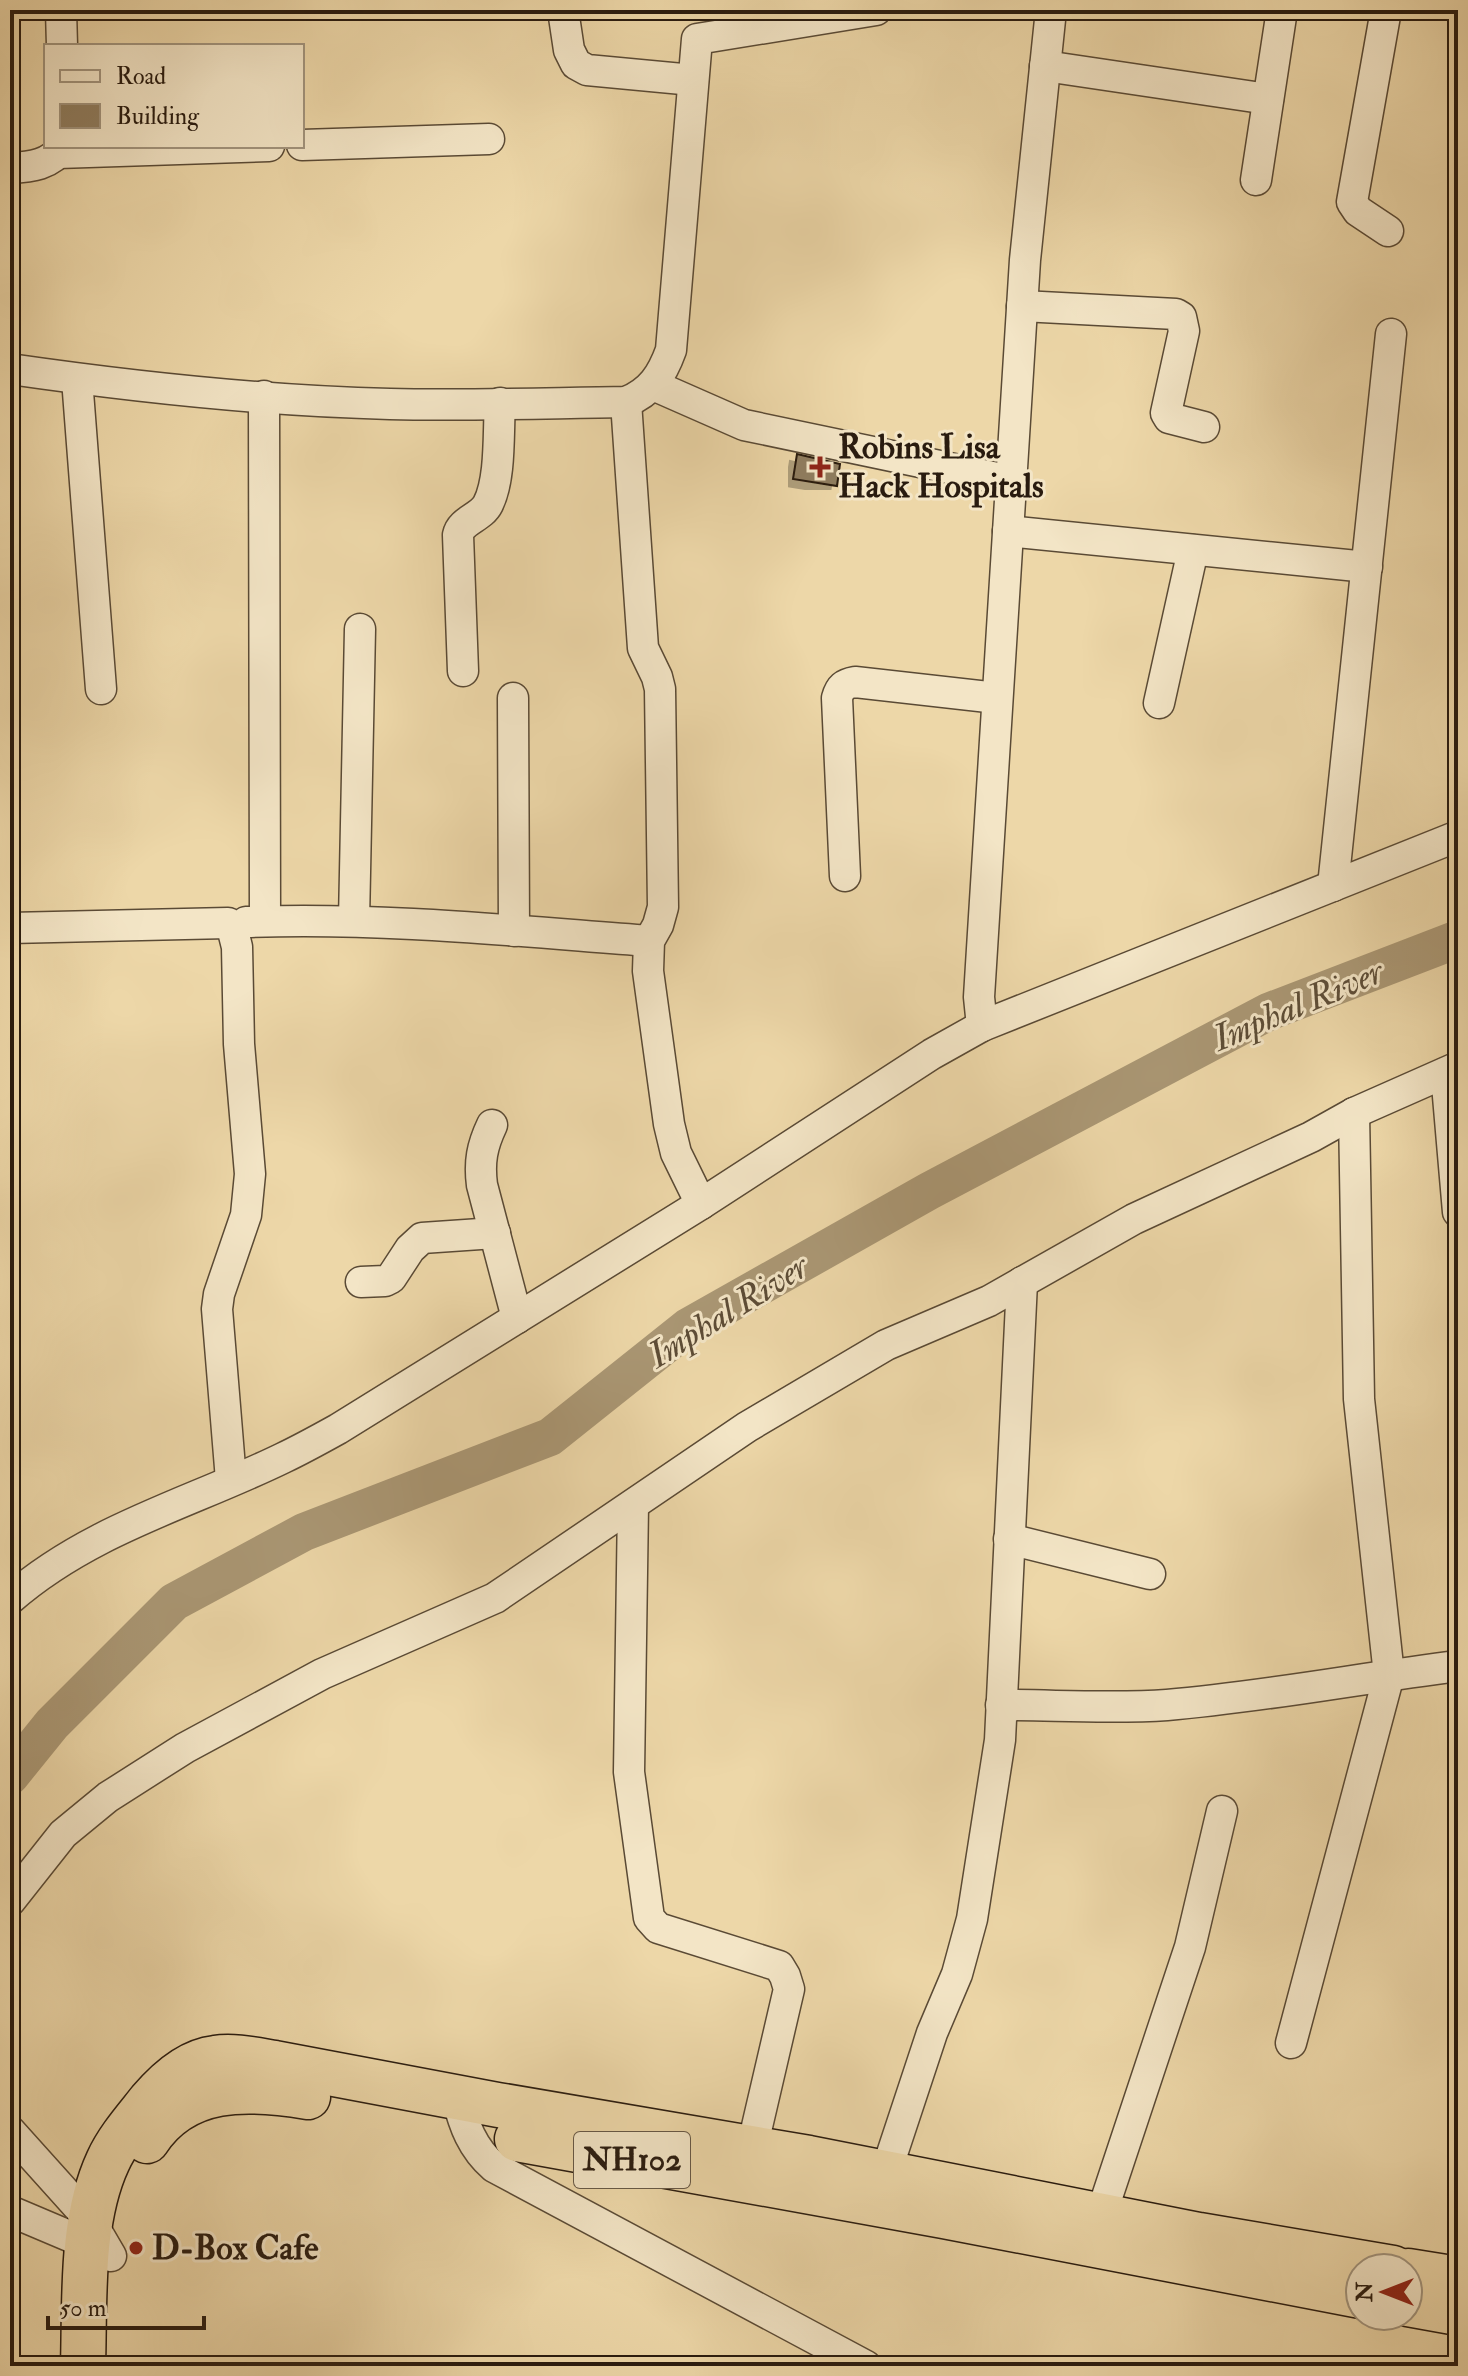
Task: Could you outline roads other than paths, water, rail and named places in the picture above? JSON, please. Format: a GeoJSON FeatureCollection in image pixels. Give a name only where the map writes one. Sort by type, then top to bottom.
{"type":"FeatureCollection","features":[{"type":"Feature","properties":{"kind":"highway","name":"NH102"},"geometry":{"type":"LineString","coordinates":[[83,2366],[97,2240],[98,2187],[108,2161],[120,2140],[156,2094],[195,2063],[214,2058],[238,2058],[461,2113],[944,2216],[1344,2293]]}},
{"type":"Feature","properties":{"kind":"highway","name":"NH102"},"geometry":{"type":"LineString","coordinates":[[461,2113],[752,2148],[1199,2235],[1344,2260]]}},
{"type":"Feature","properties":{"kind":"highway","name":"NH102"},"geometry":{"type":"LineString","coordinates":[[97,2240],[109,2366]]}},
{"type":"Feature","properties":{"kind":"highway"},"geometry":{"type":"LineString","coordinates":[[1424,2274],[1458,2279]]}},
{"type":"Feature","properties":{"kind":"highway"},"geometry":{"type":"LineString","coordinates":[[1424,2307],[1458,2313]]}},
{"type":"Feature","properties":{"kind":"street"},"geometry":{"type":"LineString","coordinates":[[61,10],[62,44]]}},
{"type":"Feature","properties":{"kind":"street"},"geometry":{"type":"LineString","coordinates":[[563,10],[569,50],[576,64],[587,70],[693,80]]}},
{"type":"Feature","properties":{"kind":"street"},"geometry":{"type":"LineString","coordinates":[[10,369],[77,379],[391,404],[626,402],[641,396],[664,370],[671,350],[698,24],[876,10]]}},
{"type":"Feature","properties":{"kind":"street"},"geometry":{"type":"LineString","coordinates":[[982,1026],[979,997],[1022,306],[1051,10]]}},
{"type":"Feature","properties":{"kind":"street"},"geometry":{"type":"LineString","coordinates":[[1256,180],[1282,10]]}},
{"type":"Feature","properties":{"kind":"street"},"geometry":{"type":"LineString","coordinates":[[1386,10],[1352,202],[1358,211],[1388,231]]}},
{"type":"Feature","properties":{"kind":"street"},"geometry":{"type":"LineString","coordinates":[[1045,66],[1268,99]]}},
{"type":"Feature","properties":{"kind":"street"},"geometry":{"type":"LineString","coordinates":[[304,145],[489,139]]}},
{"type":"Feature","properties":{"kind":"street"},"geometry":{"type":"LineString","coordinates":[[10,168],[42,163],[60,150],[164,148]]}},
{"type":"Feature","properties":{"kind":"street"},"geometry":{"type":"LineString","coordinates":[[1022,306],[1176,314],[1181,317],[1184,331],[1166,413],[1174,420],[1204,427]]}},
{"type":"Feature","properties":{"kind":"street"},"geometry":{"type":"LineString","coordinates":[[1333,886],[1391,334]]}},
{"type":"Feature","properties":{"kind":"street"},"geometry":{"type":"LineString","coordinates":[[77,379],[101,689]]}},
{"type":"Feature","properties":{"kind":"street"},"geometry":{"type":"LineString","coordinates":[[653,385],[744,425],[1011,481]]}},
{"type":"Feature","properties":{"kind":"street"},"geometry":{"type":"LineString","coordinates":[[264,396],[265,921]]}},
{"type":"Feature","properties":{"kind":"street"},"geometry":{"type":"LineString","coordinates":[[626,402],[643,648],[660,689],[663,907],[649,941],[648,971],[669,1124],[676,1153],[701,1204]]}},
{"type":"Feature","properties":{"kind":"street"},"geometry":{"type":"LineString","coordinates":[[463,671],[458,535],[459,529],[487,507],[493,492],[500,403]]}},
{"type":"Feature","properties":{"kind":"street"},"geometry":{"type":"LineString","coordinates":[[1008,531],[1367,567]]}},
{"type":"Feature","properties":{"kind":"street"},"geometry":{"type":"LineString","coordinates":[[1159,703],[1193,550]]}},
{"type":"Feature","properties":{"kind":"street"},"geometry":{"type":"LineString","coordinates":[[354,921],[360,629]]}},
{"type":"Feature","properties":{"kind":"street"},"geometry":{"type":"LineString","coordinates":[[845,876],[839,689],[845,683],[855,682],[997,698]]}},
{"type":"Feature","properties":{"kind":"street"},"geometry":{"type":"LineString","coordinates":[[513,698],[514,931]]}},
{"type":"Feature","properties":{"kind":"street"},"geometry":{"type":"LineString","coordinates":[[10,1599],[74,1554],[124,1525],[283,1458],[338,1429],[701,1204],[932,1054],[982,1026],[1458,836]]}},
{"type":"Feature","properties":{"kind":"street"},"geometry":{"type":"LineString","coordinates":[[10,928],[354,921],[649,941]]}},
{"type":"Feature","properties":{"kind":"street"},"geometry":{"type":"LineString","coordinates":[[228,923],[237,947],[239,1044],[250,1174],[246,1215],[219,1294],[217,1309],[231,1480]]}},
{"type":"Feature","properties":{"kind":"street"},"geometry":{"type":"LineString","coordinates":[[10,1901],[63,1834],[108,1797],[185,1748],[322,1674],[495,1598],[747,1427],[886,1345],[989,1301],[1134,1219],[1311,1137],[1354,1113],[1452,1070],[1458,1212]]}},
{"type":"Feature","properties":{"kind":"street"},"geometry":{"type":"LineString","coordinates":[[1291,2043],[1389,1675],[1359,1399],[1354,1113]]}},
{"type":"Feature","properties":{"kind":"street"},"geometry":{"type":"LineString","coordinates":[[492,1125],[483,1145],[480,1165],[482,1185],[517,1318]]}},
{"type":"Feature","properties":{"kind":"street"},"geometry":{"type":"LineString","coordinates":[[361,1282],[391,1278],[410,1249],[422,1238],[495,1233]]}},
{"type":"Feature","properties":{"kind":"street"},"geometry":{"type":"LineString","coordinates":[[886,2172],[932,2033],[957,1974],[972,1919],[1000,1740],[1022,1282]]}},
{"type":"Feature","properties":{"kind":"street"},"geometry":{"type":"LineString","coordinates":[[633,1505],[629,1772],[649,1918],[658,1928],[779,1966],[789,1989],[752,2148]]}},
{"type":"Feature","properties":{"kind":"street"},"geometry":{"type":"LineString","coordinates":[[1009,1539],[1150,1574]]}},
{"type":"Feature","properties":{"kind":"street"},"geometry":{"type":"LineString","coordinates":[[1001,1705],[1164,1705],[1458,1666]]}},
{"type":"Feature","properties":{"kind":"street"},"geometry":{"type":"LineString","coordinates":[[1101,2215],[1190,1947],[1222,1811]]}},
{"type":"Feature","properties":{"kind":"street"},"geometry":{"type":"LineString","coordinates":[[461,2113],[477,2150],[494,2167],[861,2365]]}},
{"type":"Feature","properties":{"kind":"street"},"geometry":{"type":"LineString","coordinates":[[10,2131],[97,2240]]}},
{"type":"Feature","properties":{"kind":"street"},"geometry":{"type":"LineString","coordinates":[[10,2211],[97,2240]]}},
{"type":"Feature","properties":{"kind":"waterway","name":"Imphal River"},"geometry":{"type":"LineString","coordinates":[[10,1776],[52,1724],[174,1602],[304,1532],[550,1437],[688,1327],[929,1191],[1268,1012],[1458,939]]}},
{"type":"Feature","properties":{"kind":"place","name":"Robins Lisa Hack Hospitals"},"geometry":{"type":"Point","coordinates":[820,467]}},
{"type":"Feature","properties":{"kind":"place","name":"D-Box Cafe"},"geometry":{"type":"Point","coordinates":[136,2248]}}]}
